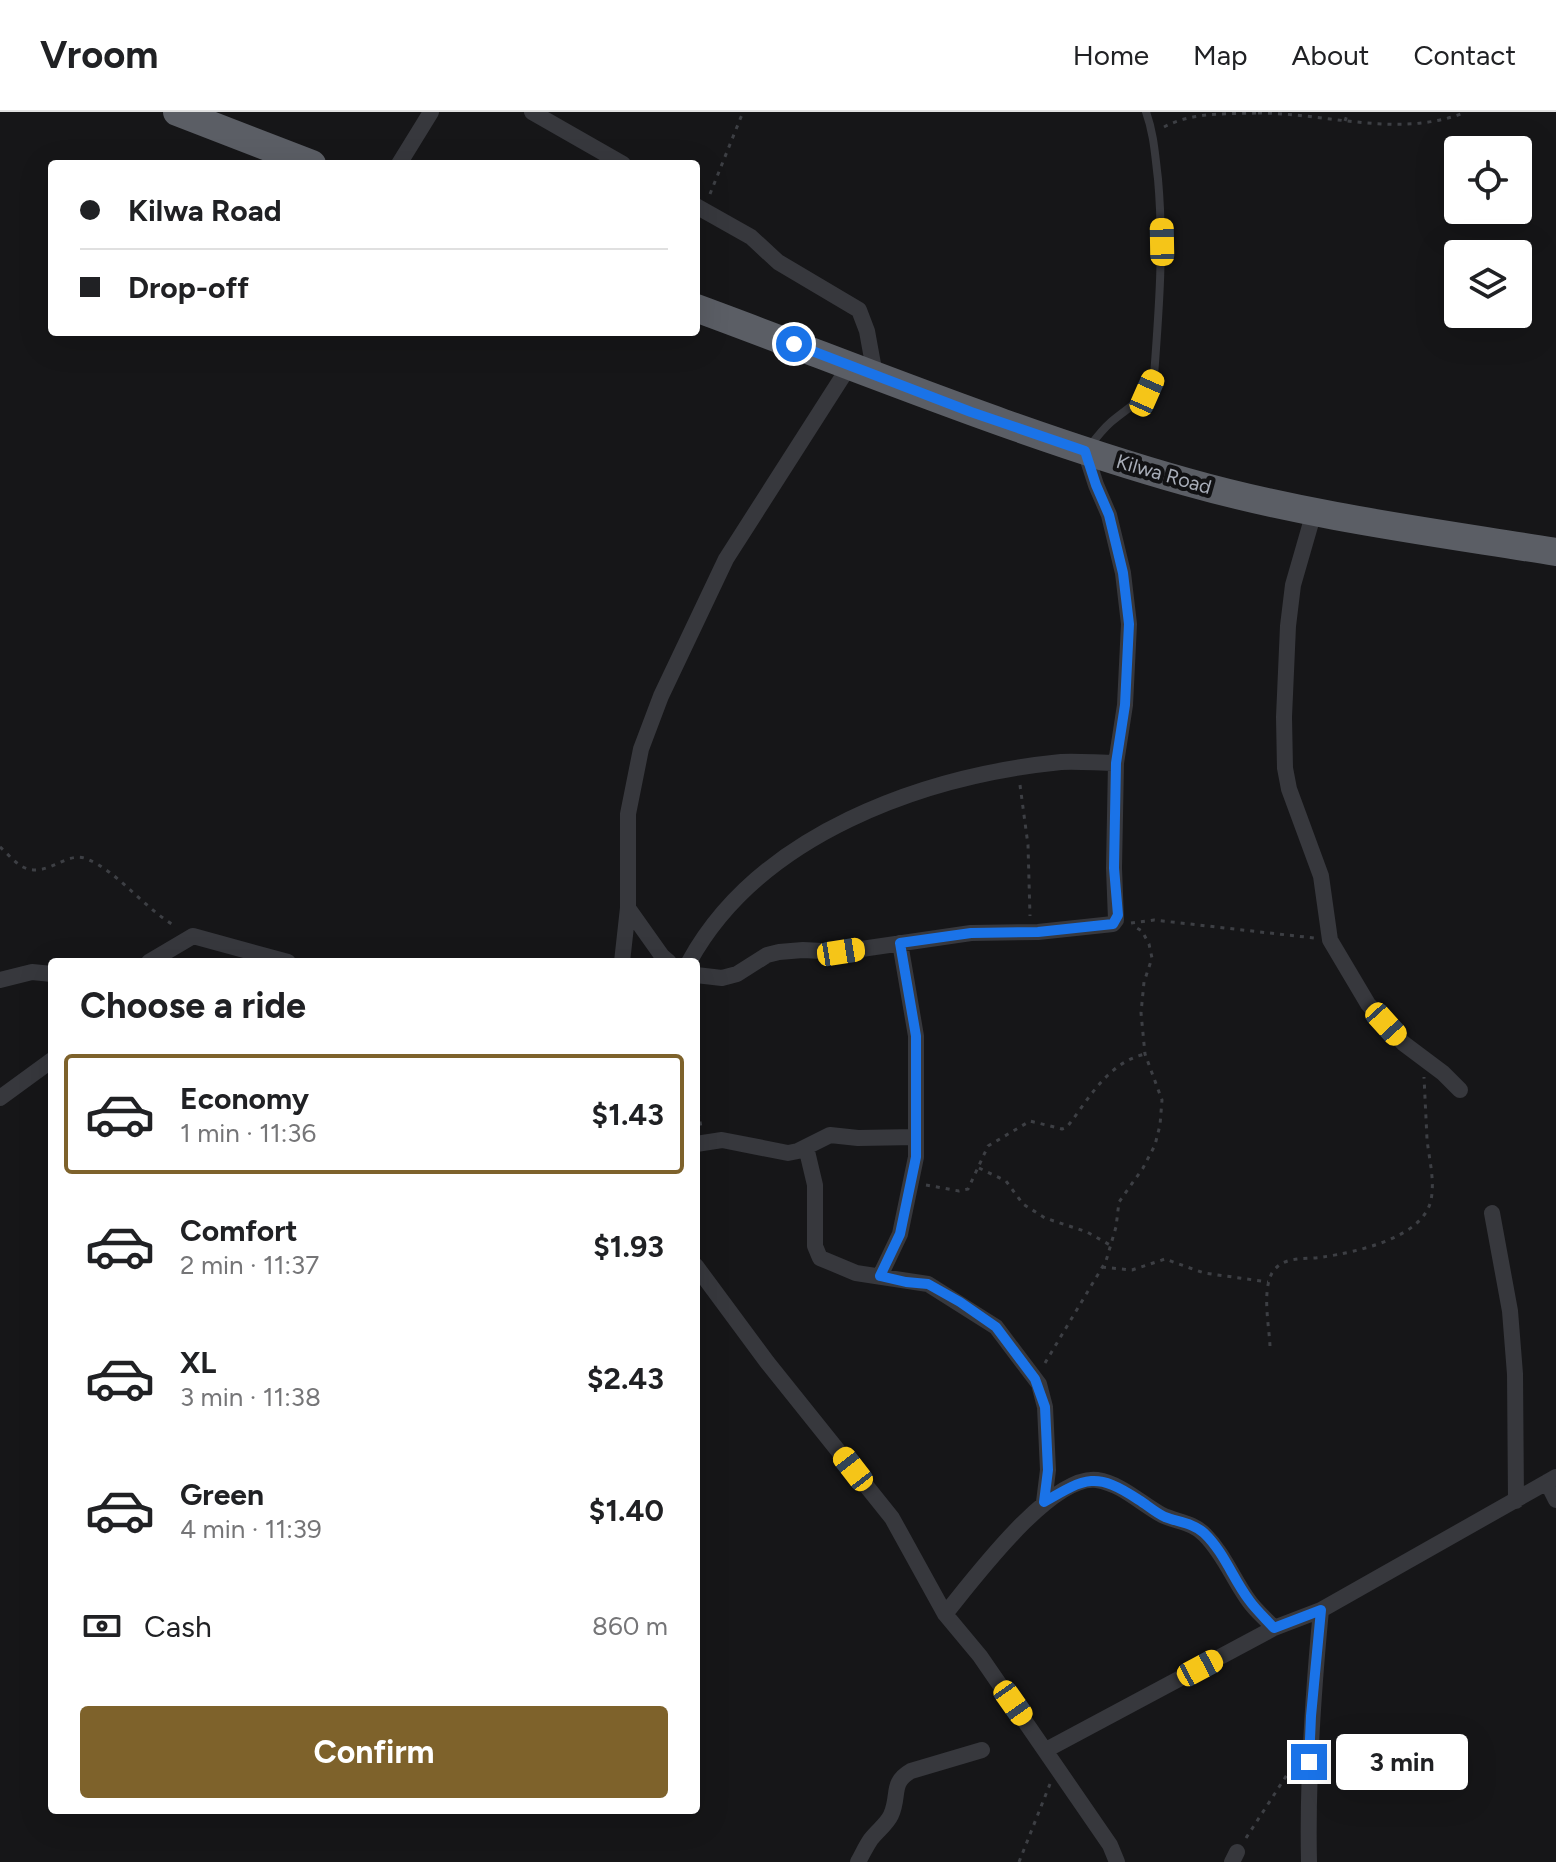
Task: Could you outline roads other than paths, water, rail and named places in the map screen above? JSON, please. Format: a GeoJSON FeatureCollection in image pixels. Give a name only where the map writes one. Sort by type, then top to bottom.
{"type":"FeatureCollection","features":[{"type":"Feature","properties":{"kind":"highway"},"geometry":{"type":"LineString","coordinates":[[177,112],[302,160]]}},
{"type":"Feature","properties":{"kind":"highway","name":"Kilwa Road"},"geometry":{"type":"LineString","coordinates":[[700,309],[971,412],[1189,483],[1314,512],[1556,552]]}},
{"type":"Feature","properties":{"kind":"street"},"geometry":{"type":"LineString","coordinates":[[401,160],[431,112]]}},
{"type":"Feature","properties":{"kind":"street"},"geometry":{"type":"LineString","coordinates":[[539,114],[616,160]]}},
{"type":"Feature","properties":{"kind":"street"},"geometry":{"type":"LineString","coordinates":[[622,958],[628,908],[628,814],[641,749],[661,696],[726,559],[863,370],[867,331],[859,310],[778,262],[751,237],[700,208]]}},
{"type":"Feature","properties":{"kind":"street"},"geometry":{"type":"LineString","coordinates":[[700,975],[722,978],[737,974],[767,955],[779,952],[841,952],[971,933],[1030,932],[1121,924],[1114,868],[1116,763],[1125,705],[1129,624],[1123,573],[1113,529],[1085,451]]}},
{"type":"Feature","properties":{"kind":"street"},"geometry":{"type":"LineString","coordinates":[[1314,512],[1293,585],[1286,673],[1285,768],[1292,797],[1321,876],[1330,940],[1368,1004],[1403,1043],[1460,1090]]}},
{"type":"Feature","properties":{"kind":"street"},"geometry":{"type":"LineString","coordinates":[[692,958],[713,924],[745,892],[788,854],[835,825],[898,799],[977,775],[1063,762],[1116,763]]}},
{"type":"Feature","properties":{"kind":"street"},"geometry":{"type":"LineString","coordinates":[[628,908],[664,958]]}},
{"type":"Feature","properties":{"kind":"street"},"geometry":{"type":"LineString","coordinates":[[156,958],[193,936],[273,958]]}},
{"type":"Feature","properties":{"kind":"street"},"geometry":{"type":"LineString","coordinates":[[880,1276],[900,1234],[912,1183],[916,1137],[916,1036],[900,943]]}},
{"type":"Feature","properties":{"kind":"street"},"geometry":{"type":"LineString","coordinates":[[0,980],[32,972],[48,974]]}},
{"type":"Feature","properties":{"kind":"street"},"geometry":{"type":"LineString","coordinates":[[0,1098],[48,1063]]}},
{"type":"Feature","properties":{"kind":"street"},"geometry":{"type":"LineString","coordinates":[[700,1143],[733,1141],[788,1153],[830,1135],[916,1137]]}},
{"type":"Feature","properties":{"kind":"street"},"geometry":{"type":"LineString","coordinates":[[806,1147],[815,1185],[817,1254],[820,1258],[856,1273],[928,1284],[960,1302],[996,1327],[1035,1379],[1045,1407],[1048,1470],[1044,1502]]}},
{"type":"Feature","properties":{"kind":"street"},"geometry":{"type":"LineString","coordinates":[[1492,1213],[1510,1311],[1515,1374],[1516,1501]]}},
{"type":"Feature","properties":{"kind":"street"},"geometry":{"type":"LineString","coordinates":[[700,1271],[767,1362],[892,1518],[945,1614],[980,1656],[1057,1765],[1110,1845],[1117,1862]]}},
{"type":"Feature","properties":{"kind":"street"},"geometry":{"type":"LineString","coordinates":[[945,1614],[992,1557],[1044,1502],[1075,1484],[1094,1480],[1118,1488],[1164,1516],[1185,1522],[1203,1532],[1219,1550],[1250,1602],[1274,1628]]}},
{"type":"Feature","properties":{"kind":"street"},"geometry":{"type":"LineString","coordinates":[[1046,1750],[1274,1628],[1321,1610],[1552,1480],[1556,1500]]}},
{"type":"Feature","properties":{"kind":"street"},"geometry":{"type":"LineString","coordinates":[[1309,1862],[1310,1739],[1321,1610]]}},
{"type":"Feature","properties":{"kind":"street"},"geometry":{"type":"LineString","coordinates":[[858,1862],[871,1839],[890,1817],[896,1799],[897,1781],[901,1776],[982,1750]]}},
{"type":"Feature","properties":{"kind":"lane"},"geometry":{"type":"LineString","coordinates":[[1085,451],[1110,423],[1147,393],[1154,376],[1162,220],[1153,132],[1146,112]]}}]}
